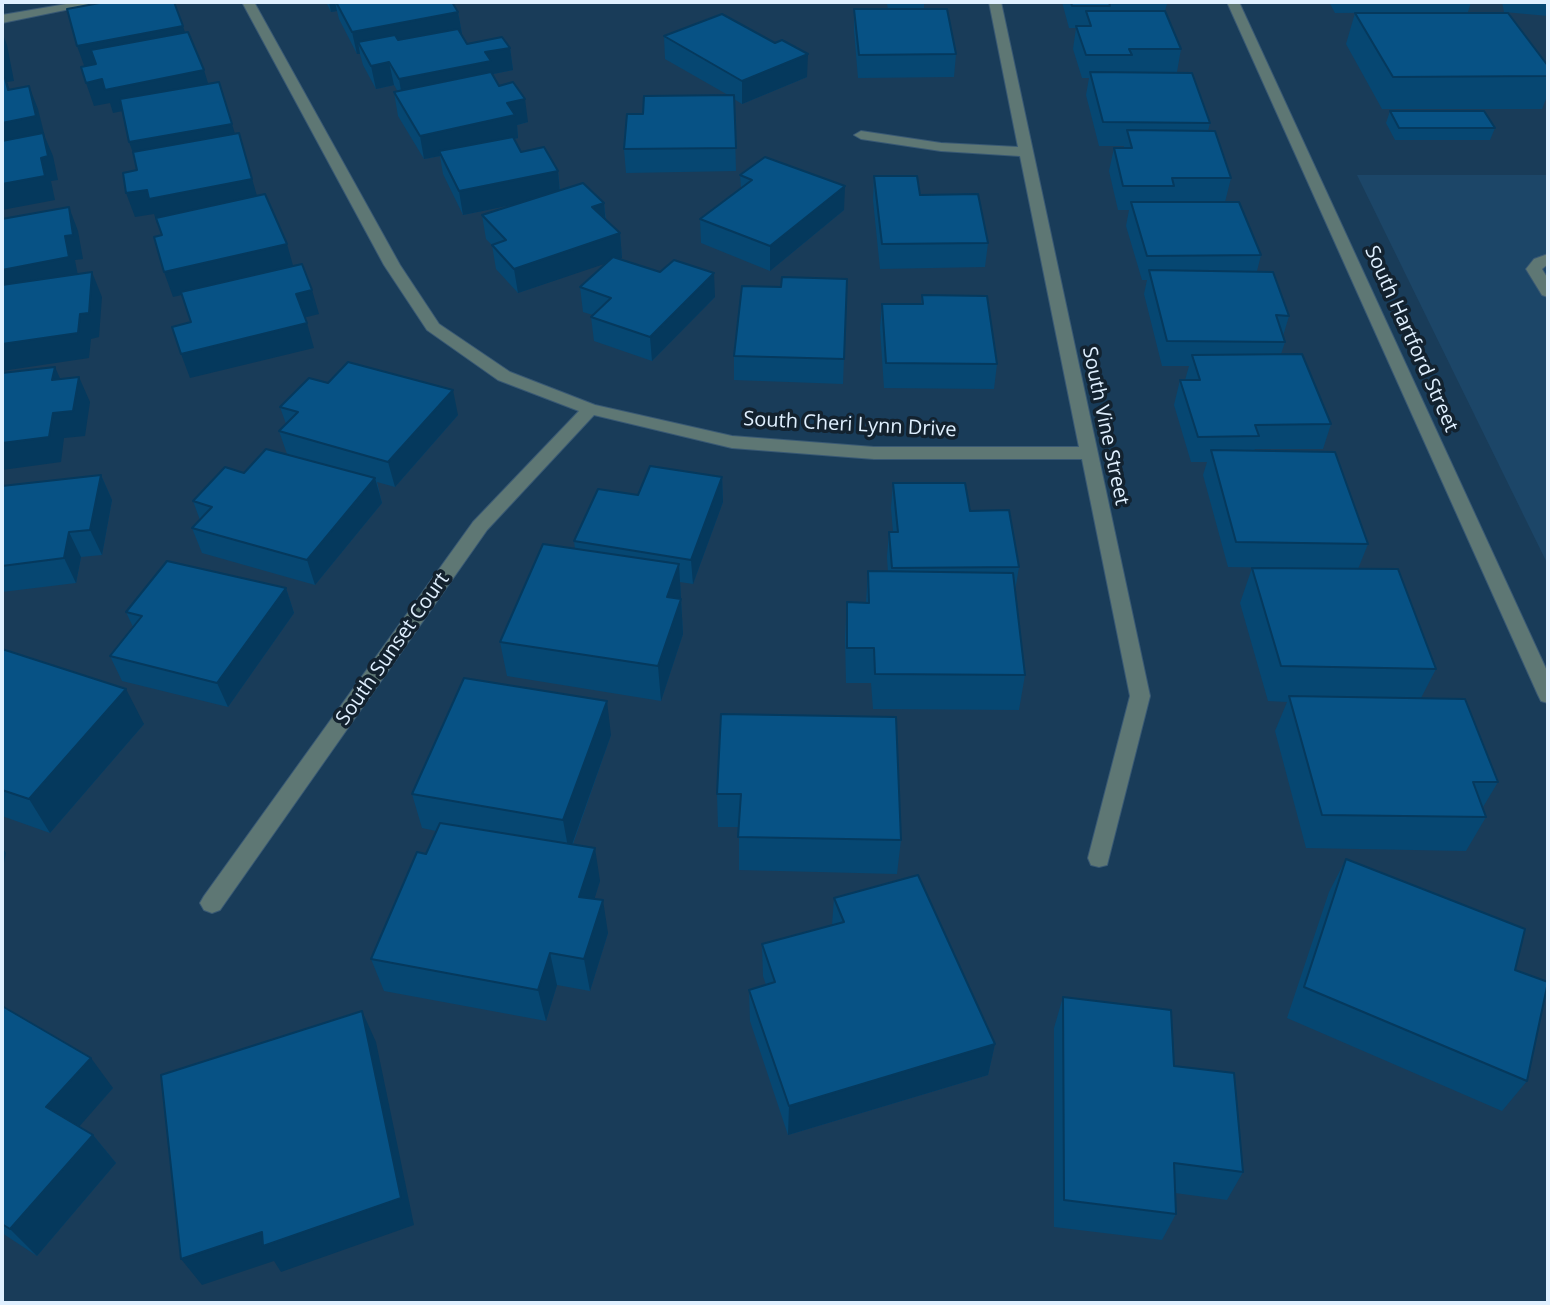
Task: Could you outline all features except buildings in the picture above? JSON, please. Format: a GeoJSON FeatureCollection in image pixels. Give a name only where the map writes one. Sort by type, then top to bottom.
{"type":"FeatureCollection","features":[{"type":"Feature","properties":{"kind":"street"},"geometry":{"type":"LineString","coordinates":[[2,19],[98,2]]}},
{"type":"Feature","properties":{"kind":"street","name":"South Cheri Lynn Drive"},"geometry":{"type":"LineString","coordinates":[[248,2],[392,265],[433,327],[504,376],[590,409],[732,442],[874,453],[1087,453]]}},
{"type":"Feature","properties":{"kind":"street","name":"South Vine Street"},"geometry":{"type":"LineString","coordinates":[[995,2],[1140,696],[1099,858]]}},
{"type":"Feature","properties":{"kind":"street","name":"South Hartford Street"},"geometry":{"type":"LineString","coordinates":[[1233,2],[1548,695]]}},
{"type":"Feature","properties":{"kind":"street"},"geometry":{"type":"LineString","coordinates":[[861,135],[941,147],[1027,152]]}},
{"type":"Feature","properties":{"kind":"street"},"geometry":{"type":"LineString","coordinates":[[1548,259],[1539,262],[1534,269],[1548,292]]}},
{"type":"Feature","properties":{"kind":"street","name":"South Sunset Court"},"geometry":{"type":"LineString","coordinates":[[212,903],[480,526],[590,409]]}},
{"type":"Feature","properties":{"kind":"shaded area"},"geometry":{"type":"Polygon","coordinates":[[[1357,175],[1548,175],[1548,565],[1357,175]]]}}]}
